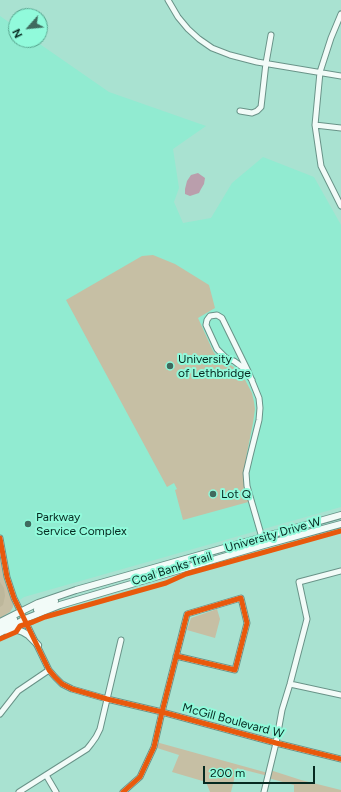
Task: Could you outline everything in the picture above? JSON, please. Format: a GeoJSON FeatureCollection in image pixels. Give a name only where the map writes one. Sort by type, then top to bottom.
{"type":"FeatureCollection","features":[{"type":"Feature","properties":{"kind":"main road","name":"University Drive W"},"geometry":{"type":"LineString","coordinates":[[0,622],[38,603],[65,594],[341,515]]}},
{"type":"Feature","properties":{"kind":"main road","name":"University Drive W"},"geometry":{"type":"LineString","coordinates":[[0,633],[24,619],[60,605],[341,524]]}},
{"type":"Feature","properties":{"kind":"main road"},"geometry":{"type":"LineString","coordinates":[[24,619],[26,616],[65,594]]}},
{"type":"Feature","properties":{"kind":"main road"},"geometry":{"type":"LineString","coordinates":[[0,628],[14,619],[21,612]]}},
{"type":"Feature","properties":{"kind":"main road"},"geometry":{"type":"LineString","coordinates":[[0,633],[11,630],[19,630],[28,635],[38,645]]}},
{"type":"Feature","properties":{"kind":"street"},"geometry":{"type":"LineString","coordinates":[[168,0],[178,17],[188,28],[199,39],[212,48],[230,55],[266,64],[341,76]]}},
{"type":"Feature","properties":{"kind":"street"},"geometry":{"type":"LineString","coordinates":[[341,14],[331,38],[320,72],[315,125],[321,166],[341,206]]}},
{"type":"Feature","properties":{"kind":"street"},"geometry":{"type":"LineString","coordinates":[[240,111],[252,113],[261,107],[271,35]]}},
{"type":"Feature","properties":{"kind":"street"},"geometry":{"type":"LineString","coordinates":[[315,125],[341,128]]}},
{"type":"Feature","properties":{"kind":"street"},"geometry":{"type":"LineString","coordinates":[[252,380],[242,367],[223,356],[218,349],[206,325],[206,320],[210,316],[217,315],[222,318],[252,380],[259,398],[259,420],[246,474],[264,545]]}},
{"type":"Feature","properties":{"kind":"street","name":"McGill Boulevard W"},"geometry":{"type":"LineString","coordinates":[[0,538],[10,587],[49,670],[62,684],[72,689],[106,699],[162,712],[341,759]]}},
{"type":"Feature","properties":{"kind":"street"},"geometry":{"type":"LineString","coordinates":[[264,792],[276,743],[282,710],[307,619],[298,582],[341,571]]}},
{"type":"Feature","properties":{"kind":"street"},"geometry":{"type":"LineString","coordinates":[[123,792],[140,777],[154,747],[162,712],[176,656],[187,614],[242,598],[247,623],[236,670],[176,656]]}},
{"type":"Feature","properties":{"kind":"street"},"geometry":{"type":"LineString","coordinates":[[19,792],[92,744],[100,729],[121,640]]}},
{"type":"Feature","properties":{"kind":"street"},"geometry":{"type":"LineString","coordinates":[[0,714],[18,691],[49,670]]}},
{"type":"Feature","properties":{"kind":"street"},"geometry":{"type":"LineString","coordinates":[[290,684],[341,695]]}},
{"type":"Feature","properties":{"kind":"street"},"geometry":{"type":"LineString","coordinates":[[46,775],[56,792]]}},
{"type":"Feature","properties":{"kind":"shaded area","name":"University of Lethbridge"},"geometry":{"type":"Polygon","coordinates":[[[0,16],[8,22],[8,48],[46,48],[109,92],[206,126],[173,149],[179,188],[174,202],[183,223],[211,218],[232,183],[263,157],[314,177],[341,225],[341,507],[24,597],[0,614],[0,16]]]}},
{"type":"Feature","properties":{"kind":"shaded area"},"geometry":{"type":"Polygon","coordinates":[[[198,173],[205,178],[204,184],[199,193],[190,196],[185,194],[187,181],[191,175],[198,173]]]}},
{"type":"Feature","properties":{"kind":"shaded area"},"geometry":{"type":"Polygon","coordinates":[[[153,255],[175,264],[209,285],[215,308],[198,318],[217,357],[238,370],[243,376],[252,393],[255,409],[245,465],[252,501],[183,520],[175,490],[177,489],[174,483],[167,487],[66,300],[142,256],[153,255]]]}},
{"type":"Feature","properties":{"kind":"shaded area"},"geometry":{"type":"Polygon","coordinates":[[[0,558],[4,580],[13,603],[13,607],[10,612],[0,618],[0,558]]]}},
{"type":"Feature","properties":{"kind":"shaded area"},"geometry":{"type":"Polygon","coordinates":[[[0,582],[4,588],[5,596],[3,605],[0,607],[0,582]]]}},
{"type":"Feature","properties":{"kind":"shaded area"},"geometry":{"type":"Polygon","coordinates":[[[217,609],[220,619],[215,638],[187,630],[191,618],[217,609]]]}},
{"type":"Feature","properties":{"kind":"shaded area"},"geometry":{"type":"Polygon","coordinates":[[[156,742],[268,773],[270,770],[301,780],[341,790],[341,792],[294,792],[294,785],[237,768],[231,792],[210,792],[206,782],[172,772],[179,755],[154,747],[156,742]]]}},
{"type":"Feature","properties":{"kind":"cycle path","name":"Coal Banks Trail"},"geometry":{"type":"LineString","coordinates":[[0,639],[16,632],[20,626],[45,617],[166,583],[186,574],[341,531]]}},
{"type":"Feature","properties":{"kind":"cycle path"},"geometry":{"type":"LineString","coordinates":[[0,538],[7,577],[14,598],[49,670],[62,684],[72,689],[107,699],[341,759]]}},
{"type":"Feature","properties":{"kind":"cycle path"},"geometry":{"type":"LineString","coordinates":[[123,792],[140,777],[154,747],[162,712],[187,614],[241,598],[247,623],[235,670],[176,656]]}},
{"type":"Feature","properties":{"kind":"place","name":"University of Lethbridge"},"geometry":{"type":"Point","coordinates":[170,366]}},
{"type":"Feature","properties":{"kind":"place","name":"Lot Q"},"geometry":{"type":"Point","coordinates":[213,494]}},
{"type":"Feature","properties":{"kind":"place","name":"Parkway Service Complex"},"geometry":{"type":"Point","coordinates":[28,524]}}]}
